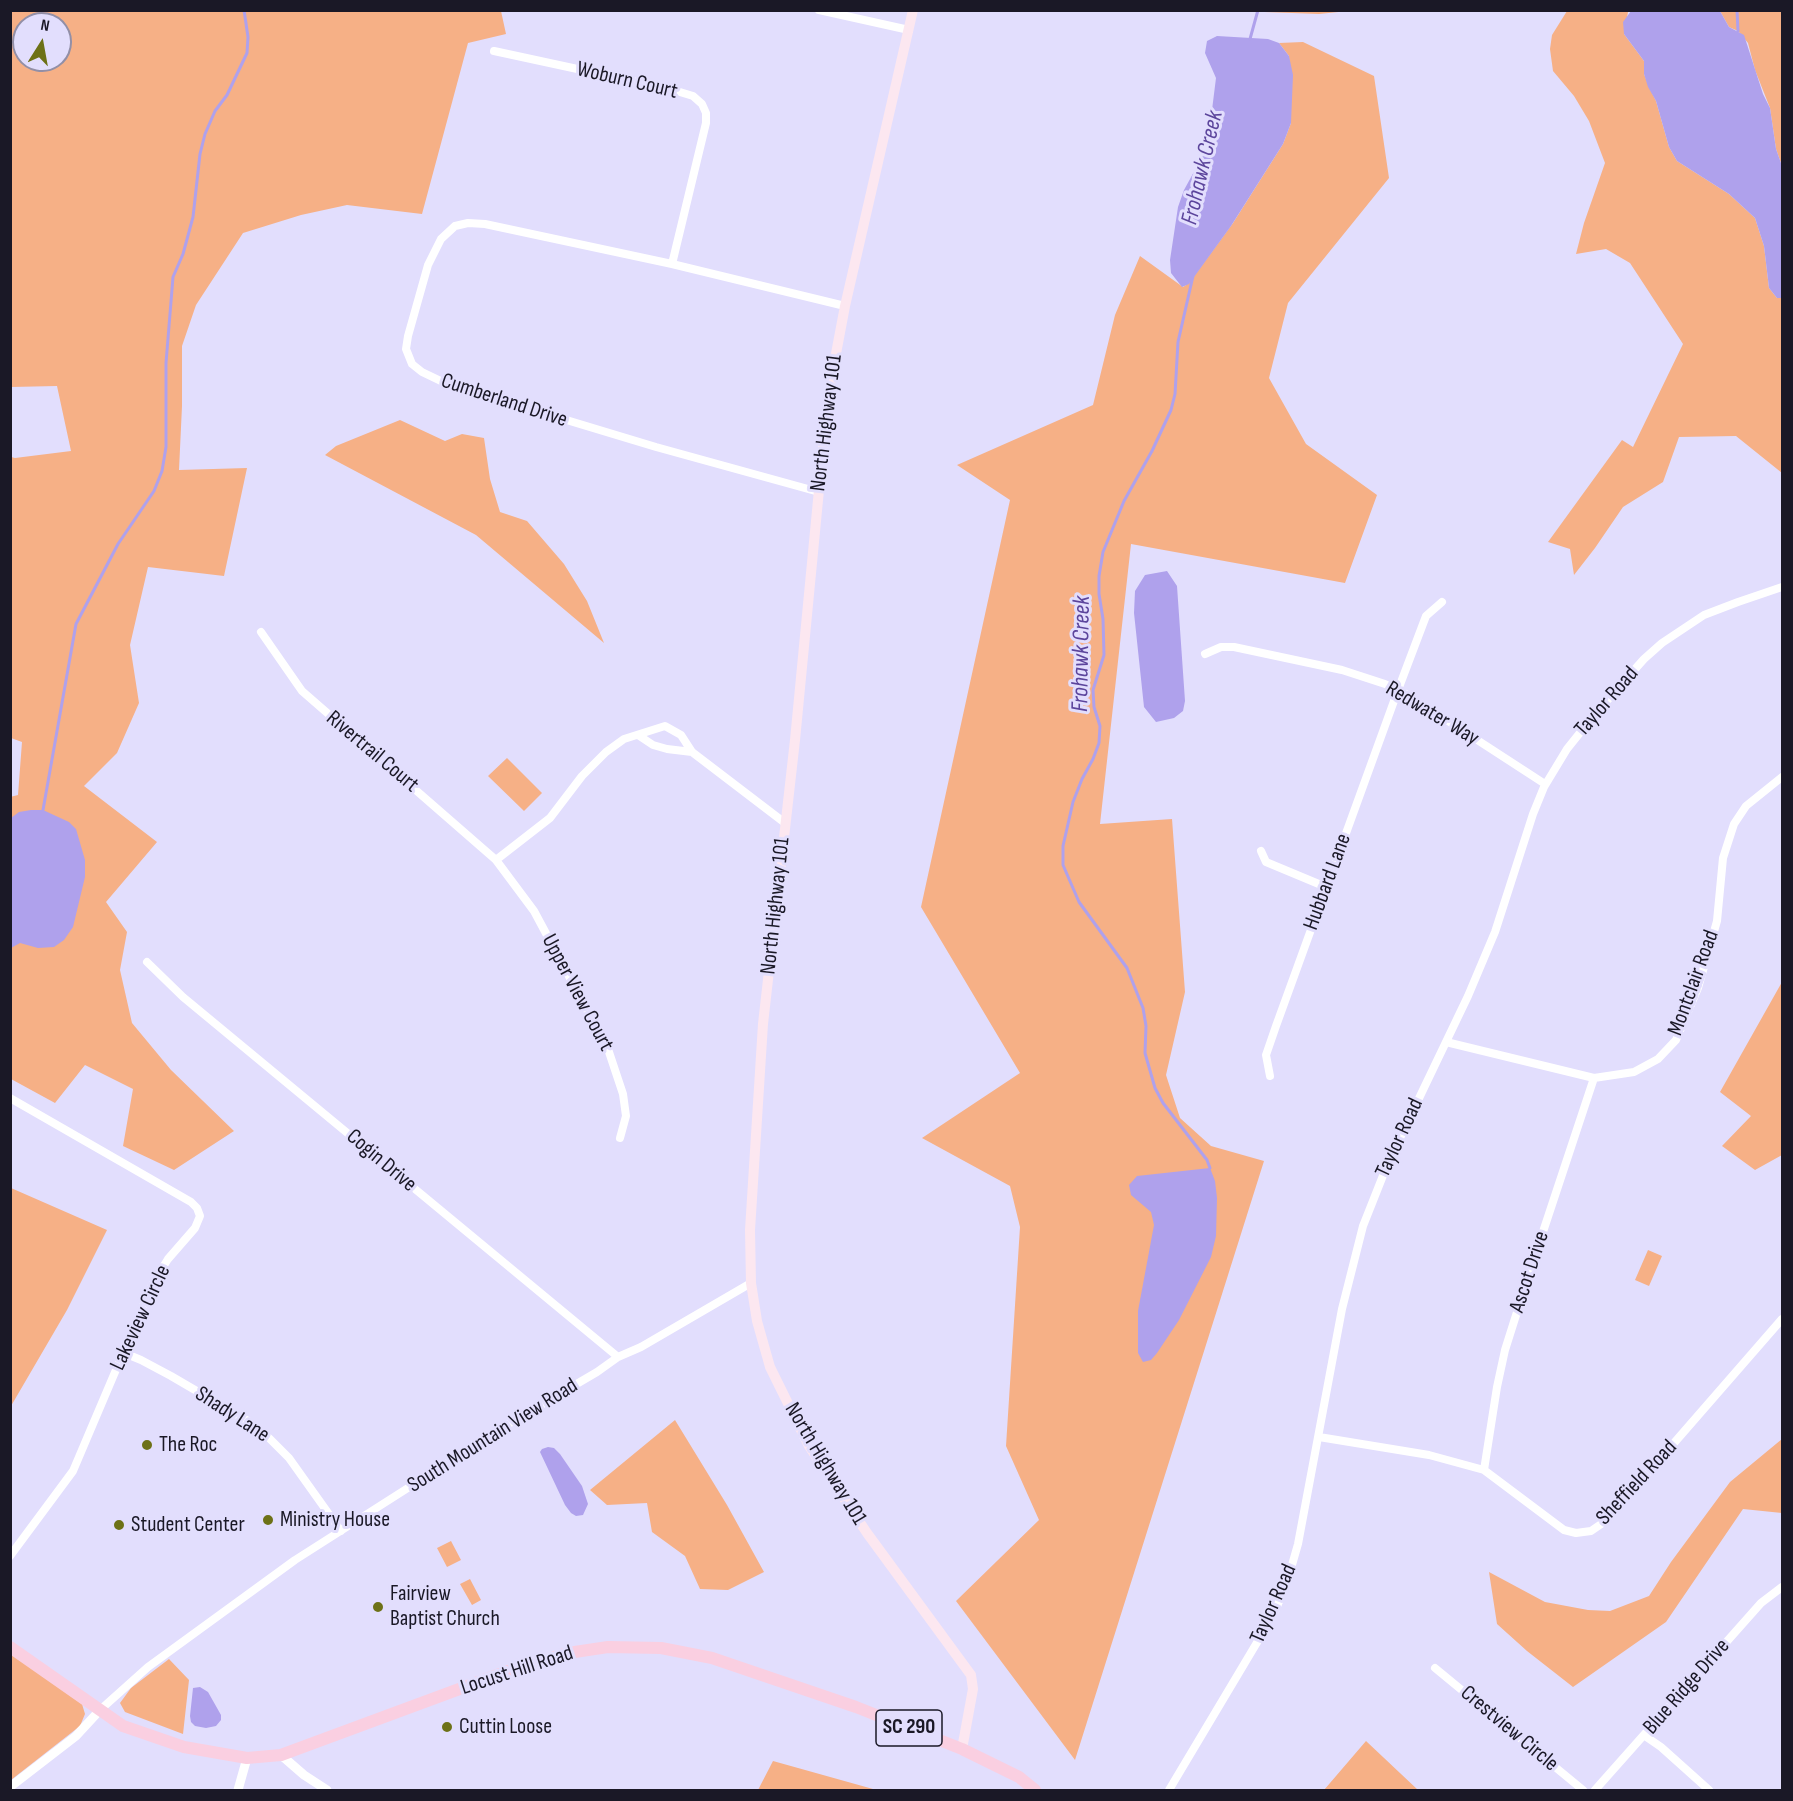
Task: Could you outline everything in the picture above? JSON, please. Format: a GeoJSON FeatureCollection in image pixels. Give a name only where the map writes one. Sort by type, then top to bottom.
{"type":"FeatureCollection","features":[{"type":"Feature","properties":{"kind":"main road","name":"North Highway 101"},"geometry":{"type":"LineString","coordinates":[[913,10],[845,306],[828,396],[762,1034],[750,1230],[752,1283],[757,1321],[770,1367],[809,1446],[867,1533],[971,1675],[973,1689],[962,1749]]}},
{"type":"Feature","properties":{"kind":"main road","name":"Locust Hill Road"},"geometry":{"type":"LineString","coordinates":[[10,1647],[123,1726],[203,1751],[247,1758],[281,1755],[531,1664],[568,1653],[634,1646],[688,1652],[756,1671],[962,1749],[1020,1777],[1035,1791]]}},
{"type":"Feature","properties":{"kind":"street"},"geometry":{"type":"LineString","coordinates":[[819,10],[909,30]]}},
{"type":"Feature","properties":{"kind":"street","name":"Woburn Court"},"geometry":{"type":"LineString","coordinates":[[494,51],[670,89],[693,96],[702,104],[706,113],[706,123],[672,264]]}},
{"type":"Feature","properties":{"kind":"street","name":"Cumberland Drive"},"geometry":{"type":"LineString","coordinates":[[819,492],[466,391],[422,372],[412,364],[408,355],[408,336],[429,265],[443,236],[459,224],[468,222],[672,264],[845,306]]}},
{"type":"Feature","properties":{"kind":"street","name":"Taylor Road"},"geometry":{"type":"LineString","coordinates":[[1169,1791],[1244,1666],[1281,1598],[1296,1552],[1342,1309],[1364,1226],[1388,1163],[1495,932],[1545,784],[1567,749],[1595,714],[1644,659],[1662,643],[1704,615],[1782,587]]}},
{"type":"Feature","properties":{"kind":"street","name":"Hubbard Lane"},"geometry":{"type":"LineString","coordinates":[[1269,1076],[1266,1055],[1326,887],[1426,616],[1442,602]]}},
{"type":"Feature","properties":{"kind":"street","name":"Rivertrail Court"},"geometry":{"type":"LineString","coordinates":[[261,632],[302,691],[496,860]]}},
{"type":"Feature","properties":{"kind":"street","name":"Redwater Way"},"geometry":{"type":"LineString","coordinates":[[1205,654],[1221,647],[1234,647],[1342,670],[1398,690],[1545,784]]}},
{"type":"Feature","properties":{"kind":"street"},"geometry":{"type":"LineString","coordinates":[[496,860],[550,818],[582,776],[606,752],[624,739],[665,726],[681,735],[692,752],[785,823]]}},
{"type":"Feature","properties":{"kind":"street"},"geometry":{"type":"LineString","coordinates":[[638,735],[653,745],[692,752]]}},
{"type":"Feature","properties":{"kind":"street","name":"Montclair Road"},"geometry":{"type":"LineString","coordinates":[[1446,1042],[1594,1078],[1624,1074],[1643,1068],[1658,1059],[1676,1040],[1698,988],[1720,904],[1723,858],[1731,832],[1746,806],[1782,777]]}},
{"type":"Feature","properties":{"kind":"street"},"geometry":{"type":"LineString","coordinates":[[1261,851],[1266,862],[1326,887]]}},
{"type":"Feature","properties":{"kind":"street","name":"Upper View Court"},"geometry":{"type":"LineString","coordinates":[[496,860],[534,911],[608,1048],[623,1094],[626,1116],[620,1138]]}},
{"type":"Feature","properties":{"kind":"street","name":"Cogin Drive"},"geometry":{"type":"LineString","coordinates":[[147,962],[183,997],[618,1357]]}},
{"type":"Feature","properties":{"kind":"street","name":"Ascot Drive"},"geometry":{"type":"LineString","coordinates":[[1484,1470],[1497,1387],[1506,1350],[1594,1078]]}},
{"type":"Feature","properties":{"kind":"street","name":"Lakeview Circle"},"geometry":{"type":"LineString","coordinates":[[10,1098],[191,1202],[199,1211],[199,1221],[195,1228],[158,1273],[73,1472],[10,1556]]}},
{"type":"Feature","properties":{"kind":"street","name":"South Mountain View Road"},"geometry":{"type":"LineString","coordinates":[[100,1710],[148,1666],[199,1628],[341,1531],[618,1357],[641,1347],[752,1283]]}},
{"type":"Feature","properties":{"kind":"street","name":"Sheffield Road"},"geometry":{"type":"LineString","coordinates":[[1319,1437],[1429,1455],[1484,1470],[1564,1530],[1579,1533],[1595,1529],[1607,1520],[1782,1319]]}},
{"type":"Feature","properties":{"kind":"street","name":"Shady Lane"},"geometry":{"type":"LineString","coordinates":[[124,1353],[171,1376],[248,1421],[269,1438],[289,1458],[341,1531]]}},
{"type":"Feature","properties":{"kind":"street","name":"Blue Ridge Drive"},"geometry":{"type":"LineString","coordinates":[[1595,1791],[1761,1603],[1782,1587]]}},
{"type":"Feature","properties":{"kind":"street","name":"Crestview Circle"},"geometry":{"type":"LineString","coordinates":[[1435,1668],[1583,1791]]}},
{"type":"Feature","properties":{"kind":"street"},"geometry":{"type":"LineString","coordinates":[[10,1787],[76,1736],[100,1710]]}},
{"type":"Feature","properties":{"kind":"street"},"geometry":{"type":"LineString","coordinates":[[1644,1736],[1661,1747],[1709,1791]]}},
{"type":"Feature","properties":{"kind":"street"},"geometry":{"type":"LineString","coordinates":[[281,1755],[327,1791]]}},
{"type":"Feature","properties":{"kind":"street"},"geometry":{"type":"LineString","coordinates":[[238,1791],[247,1758]]}},
{"type":"Feature","properties":{"kind":"shaded area"},"geometry":{"type":"Polygon","coordinates":[[[1348,10],[1319,14],[1237,11],[1348,10]]]}},
{"type":"Feature","properties":{"kind":"shaded area"},"geometry":{"type":"Polygon","coordinates":[[[11,11],[501,11],[506,34],[468,43],[422,214],[347,205],[301,215],[243,233],[196,305],[182,346],[179,470],[247,468],[224,576],[148,567],[130,645],[139,703],[117,753],[84,786],[157,842],[106,902],[127,932],[120,970],[132,1023],[171,1070],[234,1131],[174,1170],[123,1146],[133,1089],[85,1065],[55,1103],[11,1079],[10,797],[18,795],[22,742],[11,738],[11,457],[71,451],[57,386],[11,387],[11,11]]]}},
{"type":"Feature","properties":{"kind":"shaded area"},"geometry":{"type":"Polygon","coordinates":[[[1567,11],[1631,11],[1628,12],[1624,34],[1644,61],[1644,74],[1656,101],[1669,147],[1677,161],[1729,194],[1755,218],[1764,246],[1769,288],[1777,298],[1782,298],[1782,473],[1736,436],[1679,437],[1663,482],[1623,507],[1574,575],[1570,549],[1548,542],[1622,440],[1633,447],[1683,344],[1630,263],[1606,249],[1576,254],[1605,163],[1589,121],[1574,96],[1553,71],[1550,49],[1552,35],[1567,11]]]}},
{"type":"Feature","properties":{"kind":"shaded area"},"geometry":{"type":"Polygon","coordinates":[[[1720,11],[1782,11],[1782,166],[1776,149],[1770,108],[1755,70],[1748,43],[1738,31],[1729,27],[1720,11]]]}},
{"type":"Feature","properties":{"kind":"shaded area"},"geometry":{"type":"Polygon","coordinates":[[[1303,42],[1374,76],[1389,178],[1288,303],[1269,378],[1306,444],[1377,495],[1345,583],[1131,544],[1100,824],[1172,819],[1185,992],[1166,1075],[1180,1118],[1211,1146],[1264,1161],[1075,1760],[956,1601],[1039,1520],[1006,1446],[1020,1227],[1010,1186],[922,1138],[1020,1073],[921,907],[1010,500],[957,465],[1093,405],[1115,315],[1140,256],[1183,287],[1189,283],[1233,223],[1283,144],[1291,123],[1289,56],[1279,43],[1303,42]]]}},
{"type":"Feature","properties":{"kind":"shaded area"},"geometry":{"type":"Polygon","coordinates":[[[400,420],[445,441],[462,434],[484,438],[490,479],[500,512],[527,521],[564,564],[587,601],[604,643],[476,535],[325,455],[336,446],[400,420]]]}},
{"type":"Feature","properties":{"kind":"shaded area"},"geometry":{"type":"Polygon","coordinates":[[[507,758],[542,793],[524,811],[488,776],[507,758]]]}},
{"type":"Feature","properties":{"kind":"shaded area"},"geometry":{"type":"Polygon","coordinates":[[[1782,982],[1782,1155],[1755,1170],[1722,1146],[1751,1116],[1720,1092],[1782,982]]]}},
{"type":"Feature","properties":{"kind":"shaded area"},"geometry":{"type":"Polygon","coordinates":[[[11,1188],[107,1230],[67,1310],[11,1406],[11,1188]]]}},
{"type":"Feature","properties":{"kind":"shaded area"},"geometry":{"type":"Polygon","coordinates":[[[1648,1250],[1662,1256],[1649,1286],[1635,1280],[1648,1250]]]}},
{"type":"Feature","properties":{"kind":"shaded area"},"geometry":{"type":"Polygon","coordinates":[[[675,1420],[727,1505],[764,1572],[728,1590],[700,1589],[685,1556],[652,1532],[647,1503],[607,1505],[590,1490],[675,1420]]]}},
{"type":"Feature","properties":{"kind":"shaded area"},"geometry":{"type":"Polygon","coordinates":[[[1782,1439],[1782,1513],[1743,1509],[1666,1622],[1573,1687],[1497,1624],[1489,1572],[1545,1602],[1588,1610],[1610,1611],[1649,1596],[1730,1482],[1782,1439]]]}},
{"type":"Feature","properties":{"kind":"shaded area"},"geometry":{"type":"Polygon","coordinates":[[[451,1541],[461,1560],[447,1567],[437,1548],[451,1541]]]}},
{"type":"Feature","properties":{"kind":"shaded area"},"geometry":{"type":"Polygon","coordinates":[[[470,1579],[481,1600],[472,1605],[460,1584],[470,1579]]]}},
{"type":"Feature","properties":{"kind":"shaded area"},"geometry":{"type":"Polygon","coordinates":[[[11,1653],[82,1704],[85,1714],[80,1726],[11,1780],[11,1653]]]}},
{"type":"Feature","properties":{"kind":"shaded area"},"geometry":{"type":"Polygon","coordinates":[[[169,1659],[189,1680],[183,1734],[125,1712],[120,1703],[131,1688],[169,1659]]]}},
{"type":"Feature","properties":{"kind":"shaded area"},"geometry":{"type":"Polygon","coordinates":[[[1366,1741],[1418,1790],[1324,1790],[1366,1741]]]}},
{"type":"Feature","properties":{"kind":"shaded area"},"geometry":{"type":"Polygon","coordinates":[[[773,1761],[873,1789],[874,1790],[758,1790],[773,1761]]]}},
{"type":"Feature","properties":{"kind":"water"},"geometry":{"type":"Polygon","coordinates":[[[1631,11],[1720,11],[1729,27],[1744,35],[1763,94],[1770,108],[1776,149],[1782,166],[1782,298],[1777,298],[1769,288],[1764,246],[1755,218],[1729,194],[1677,161],[1669,147],[1656,101],[1644,74],[1644,61],[1624,34],[1623,22],[1631,11]]]}},
{"type":"Feature","properties":{"kind":"water"},"geometry":{"type":"Polygon","coordinates":[[[1217,36],[1268,39],[1279,43],[1289,56],[1293,75],[1291,123],[1283,144],[1231,226],[1189,284],[1182,287],[1171,273],[1170,260],[1178,207],[1184,190],[1213,137],[1211,118],[1216,78],[1205,53],[1207,41],[1217,36]]]}},
{"type":"Feature","properties":{"kind":"water"},"geometry":{"type":"Polygon","coordinates":[[[1167,571],[1177,586],[1185,701],[1183,711],[1174,718],[1156,722],[1144,707],[1134,613],[1135,591],[1145,575],[1167,571]]]}},
{"type":"Feature","properties":{"kind":"water"},"geometry":{"type":"Polygon","coordinates":[[[43,810],[69,822],[76,829],[85,860],[85,877],[73,927],[64,940],[54,947],[38,948],[20,943],[11,948],[11,818],[19,812],[43,810]]]}},
{"type":"Feature","properties":{"kind":"water"},"geometry":{"type":"Polygon","coordinates":[[[1210,1168],[1215,1181],[1217,1198],[1216,1236],[1211,1257],[1179,1320],[1151,1360],[1143,1362],[1138,1353],[1138,1311],[1154,1225],[1151,1212],[1131,1195],[1129,1185],[1137,1176],[1210,1168]]]}},
{"type":"Feature","properties":{"kind":"water"},"geometry":{"type":"Polygon","coordinates":[[[548,1447],[554,1448],[560,1454],[582,1486],[588,1504],[583,1515],[576,1516],[565,1505],[540,1452],[548,1447]]]}},
{"type":"Feature","properties":{"kind":"water"},"geometry":{"type":"Polygon","coordinates":[[[200,1687],[208,1692],[221,1715],[221,1720],[216,1726],[206,1728],[195,1726],[191,1722],[193,1688],[200,1687]]]}},
{"type":"Feature","properties":{"kind":"waterway"},"geometry":{"type":"LineString","coordinates":[[43,810],[76,624],[118,544],[154,491],[162,471],[166,447],[166,363],[173,277],[183,254],[193,217],[200,154],[205,134],[247,53],[248,37],[244,10]]}},
{"type":"Feature","properties":{"kind":"waterway","name":"Frohawk Creek"},"geometry":{"type":"LineString","coordinates":[[1250,39],[1258,10]]}},
{"type":"Feature","properties":{"kind":"waterway"},"geometry":{"type":"LineString","coordinates":[[1737,10],[1738,31]]}},
{"type":"Feature","properties":{"kind":"waterway","name":"Frohawk Creek"},"geometry":{"type":"LineString","coordinates":[[1193,276],[1178,342],[1175,394],[1171,410],[1152,451],[1124,501],[1103,552],[1099,594],[1103,619],[1104,655],[1093,690],[1094,707],[1100,726],[1099,743],[1073,802],[1063,846],[1063,865],[1079,902],[1127,968],[1143,1008],[1146,1026],[1145,1053],[1155,1088],[1163,1103],[1207,1160],[1210,1168]]}},
{"type":"Feature","properties":{"kind":"place","name":"The Roc"},"geometry":{"type":"Point","coordinates":[147,1445]}},
{"type":"Feature","properties":{"kind":"place","name":"Ministry House"},"geometry":{"type":"Point","coordinates":[268,1520]}},
{"type":"Feature","properties":{"kind":"place","name":"Student Center"},"geometry":{"type":"Point","coordinates":[119,1525]}},
{"type":"Feature","properties":{"kind":"place","name":"Fairview Baptist Church"},"geometry":{"type":"Point","coordinates":[378,1607]}},
{"type":"Feature","properties":{"kind":"place","name":"Cuttin Loose"},"geometry":{"type":"Point","coordinates":[447,1727]}}]}
